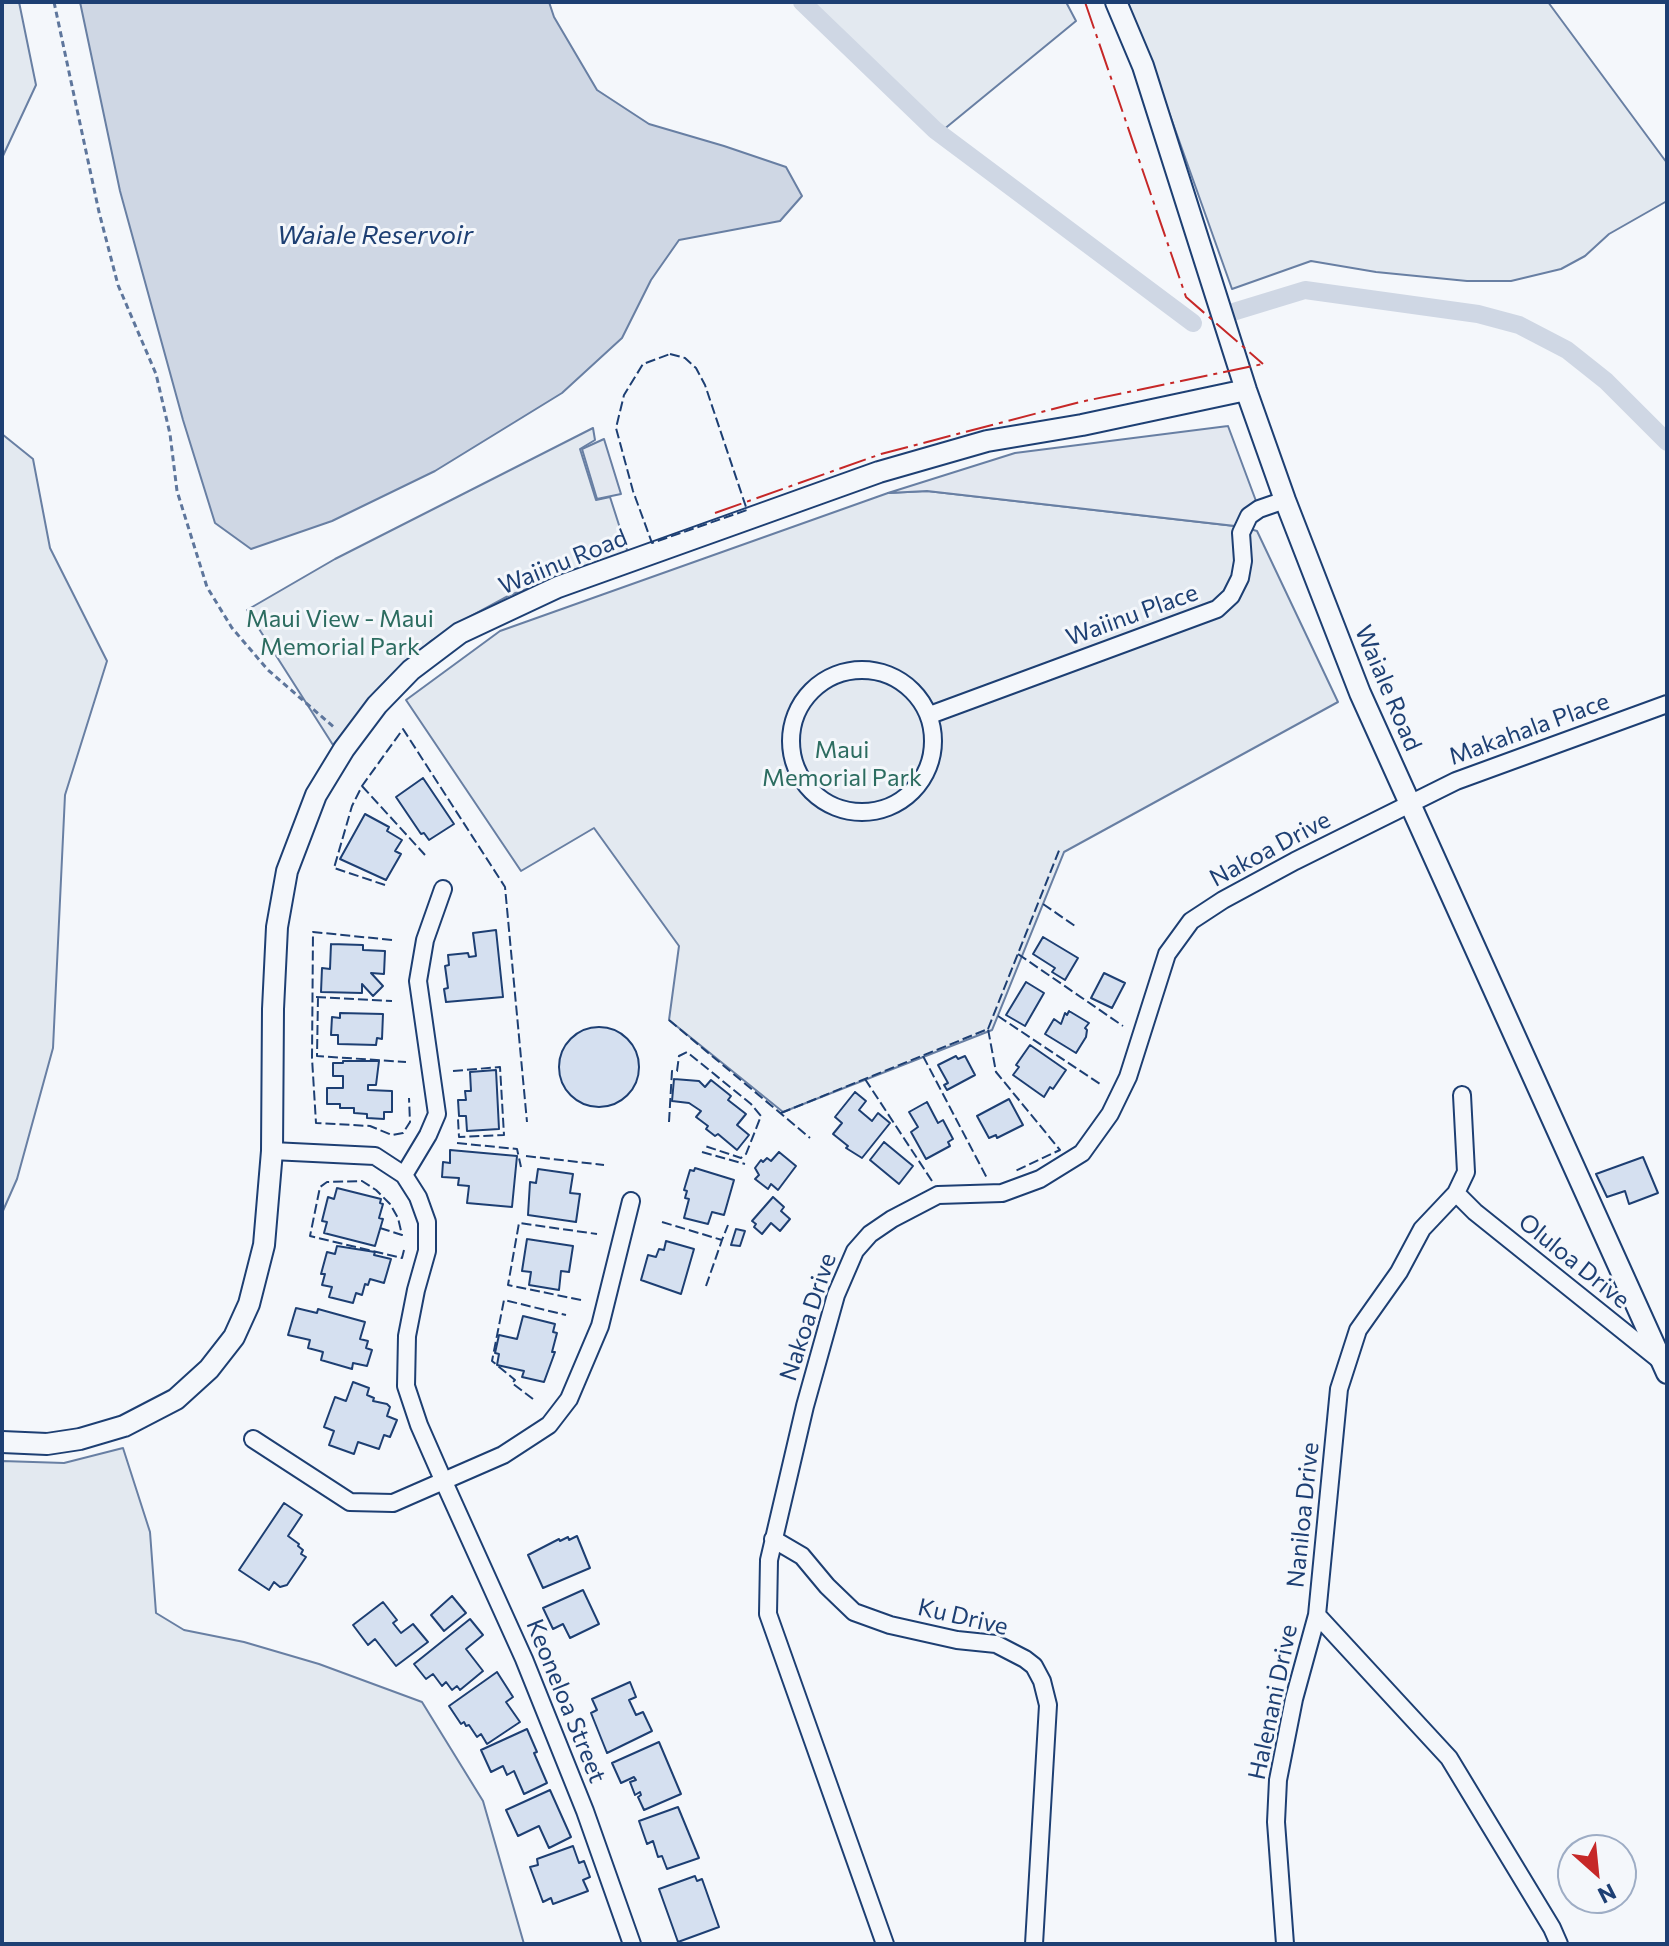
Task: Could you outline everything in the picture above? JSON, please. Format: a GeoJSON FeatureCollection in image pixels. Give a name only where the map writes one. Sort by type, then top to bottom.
{"type":"FeatureCollection","features":[{"type":"Feature","properties":{"kind":"street","name":"Waiale Road"},"geometry":{"type":"LineString","coordinates":[[1116,2],[1143,66],[1246,390],[1360,693],[1666,1366]]}},
{"type":"Feature","properties":{"kind":"street","name":"Waiinu Road"},"geometry":{"type":"LineString","coordinates":[[2,1442],[47,1444],[80,1439],[124,1426],[176,1399],[209,1369],[234,1337],[249,1304],[264,1245],[272,1151],[277,927],[287,871],[316,795],[377,705],[411,670],[460,633],[558,587],[879,472],[987,441],[1082,425],[1246,390]]}},
{"type":"Feature","properties":{"kind":"street","name":"Waiinu Place"},"geometry":{"type":"LineString","coordinates":[[930,715],[1217,609],[1231,596],[1240,578],[1243,561],[1241,533],[1249,516],[1285,500]]}},
{"type":"Feature","properties":{"kind":"street"},"geometry":{"type":"LineString","coordinates":[[865,669],[892,675],[915,692],[930,715],[935,743],[928,771],[912,794],[888,809],[860,814],[832,807],[809,791],[794,767],[790,739],[796,712],[813,689],[837,674],[865,669]]}},
{"type":"Feature","properties":{"kind":"street","name":"Makahala Place"},"geometry":{"type":"LineString","coordinates":[[1409,803],[1456,781],[1667,704]]}},
{"type":"Feature","properties":{"kind":"street","name":"Nakoa Drive"},"geometry":{"type":"LineString","coordinates":[[885,1944],[768,1614],[769,1560],[773,1539],[832,1309],[855,1251],[870,1234],[892,1219],[938,1195],[1002,1193],[1040,1179],[1082,1153],[1110,1114],[1128,1077],[1167,954],[1191,921],[1223,900],[1409,803]]}},
{"type":"Feature","properties":{"kind":"street"},"geometry":{"type":"LineString","coordinates":[[272,1151],[375,1156],[404,1175],[437,1114],[418,981],[425,940],[443,889]]}},
{"type":"Feature","properties":{"kind":"street","name":"Naniloa Drive"},"geometry":{"type":"LineString","coordinates":[[1462,1095],[1466,1172],[1456,1193],[1422,1229],[1399,1272],[1358,1330],[1339,1389],[1317,1615],[1449,1758],[1559,1944]]}},
{"type":"Feature","properties":{"kind":"street","name":"Keoneloa Street"},"geometry":{"type":"LineString","coordinates":[[404,1175],[418,1197],[427,1222],[427,1251],[407,1336],[406,1386],[419,1425],[524,1659],[585,1811],[632,1944]]}},
{"type":"Feature","properties":{"kind":"street","name":"Oluloa Drive"},"geometry":{"type":"LineString","coordinates":[[1456,1193],[1475,1212],[1666,1366]]}},
{"type":"Feature","properties":{"kind":"street"},"geometry":{"type":"LineString","coordinates":[[253,1439],[350,1502],[393,1503],[503,1455],[549,1425],[569,1399],[600,1326],[631,1201]]}},
{"type":"Feature","properties":{"kind":"street","name":"Ku Drive"},"geometry":{"type":"LineString","coordinates":[[773,1539],[802,1556],[854,1612],[890,1625],[957,1640],[996,1644],[1034,1666],[1042,1681],[1048,1705],[1034,1944]]}},
{"type":"Feature","properties":{"kind":"street","name":"Halenani Drive"},"geometry":{"type":"LineString","coordinates":[[1285,1944],[1276,1822],[1278,1780],[1294,1699],[1317,1615]]}},
{"type":"Feature","properties":{"kind":"path"},"geometry":{"type":"LineString","coordinates":[[54,2],[102,227],[118,285],[156,374],[170,434],[177,491],[207,587],[232,628],[268,670],[350,741]]}},
{"type":"Feature","properties":{"kind":"green space"},"geometry":{"type":"Polygon","coordinates":[[[2,2],[19,2],[36,85],[2,158],[2,2]]]}},
{"type":"Feature","properties":{"kind":"green space"},"geometry":{"type":"Polygon","coordinates":[[[811,2],[1066,2],[1076,21],[937,135],[811,2]]]}},
{"type":"Feature","properties":{"kind":"green space"},"geometry":{"type":"Polygon","coordinates":[[[1124,2],[1548,2],[1667,163],[1667,201],[1609,234],[1585,256],[1561,269],[1511,281],[1467,281],[1376,272],[1311,261],[1232,289],[1151,62],[1124,2]]]}},
{"type":"Feature","properties":{"kind":"green space","name":"Maui View - Maui Memorial Park"},"geometry":{"type":"Polygon","coordinates":[[[593,428],[595,440],[580,449],[596,500],[610,497],[628,553],[510,595],[431,641],[397,671],[333,745],[247,610],[335,559],[593,428]]]}},
{"type":"Feature","properties":{"kind":"green space"},"geometry":{"type":"Polygon","coordinates":[[[2,434],[33,459],[50,548],[107,661],[65,795],[53,1048],[17,1179],[2,1213],[2,434]]]}},
{"type":"Feature","properties":{"kind":"green space","name":"Maui Memorial Park"},"geometry":{"type":"Polygon","coordinates":[[[927,491],[1257,531],[1338,702],[1064,852],[992,1030],[783,1112],[669,1020],[679,946],[594,828],[521,871],[406,700],[500,631],[888,493],[927,491]]]}},
{"type":"Feature","properties":{"kind":"green space"},"geometry":{"type":"Polygon","coordinates":[[[123,1448],[150,1532],[156,1613],[184,1630],[244,1642],[319,1664],[422,1702],[483,1801],[524,1944],[2,1944],[2,1461],[64,1463],[123,1448]]]}},
{"type":"Feature","properties":{"kind":"shaded area"},"geometry":{"type":"Polygon","coordinates":[[[1228,426],[1259,509],[1244,527],[927,491],[888,493],[1015,453],[1228,426]]]}},
{"type":"Feature","properties":{"kind":"shaded area"},"geometry":{"type":"Polygon","coordinates":[[[604,439],[621,494],[597,499],[582,449],[604,439]]]}},
{"type":"Feature","properties":{"kind":"water","name":"Waiale Reservoir"},"geometry":{"type":"Polygon","coordinates":[[[80,2],[549,2],[554,17],[597,90],[649,124],[786,167],[802,196],[780,221],[679,240],[651,280],[622,338],[562,393],[435,471],[332,521],[251,549],[215,523],[183,420],[120,191],[80,2]]]}},
{"type":"Feature","properties":{"kind":"building"},"geometry":{"type":"Polygon","coordinates":[[[423,778],[454,824],[429,840],[424,833],[421,834],[396,797],[423,778]]]}},
{"type":"Feature","properties":{"kind":"building"},"geometry":{"type":"Polygon","coordinates":[[[365,814],[389,827],[387,831],[402,840],[395,851],[401,854],[386,880],[340,859],[365,814]]]}},
{"type":"Feature","properties":{"kind":"building"},"geometry":{"type":"Polygon","coordinates":[[[496,930],[503,997],[446,1002],[444,989],[448,988],[445,966],[449,965],[448,955],[468,953],[469,957],[476,956],[473,933],[496,930]]]}},
{"type":"Feature","properties":{"kind":"building"},"geometry":{"type":"Polygon","coordinates":[[[1043,937],[1078,958],[1065,980],[1052,972],[1055,968],[1033,954],[1043,937]]]}},
{"type":"Feature","properties":{"kind":"building"},"geometry":{"type":"Polygon","coordinates":[[[331,944],[363,945],[363,950],[385,951],[384,974],[371,973],[383,986],[373,996],[362,984],[362,993],[321,992],[322,968],[330,969],[331,944]]]}},
{"type":"Feature","properties":{"kind":"building"},"geometry":{"type":"Polygon","coordinates":[[[1104,973],[1125,983],[1112,1008],[1091,998],[1104,973]]]}},
{"type":"Feature","properties":{"kind":"building"},"geometry":{"type":"Polygon","coordinates":[[[1026,982],[1044,993],[1025,1026],[1006,1015],[1026,982]]]}},
{"type":"Feature","properties":{"kind":"building"},"geometry":{"type":"Polygon","coordinates":[[[1069,1011],[1089,1023],[1085,1028],[1086,1037],[1076,1053],[1045,1034],[1054,1019],[1061,1024],[1069,1011]]]}},
{"type":"Feature","properties":{"kind":"building"},"geometry":{"type":"Polygon","coordinates":[[[340,1013],[383,1014],[382,1039],[377,1038],[376,1045],[338,1044],[338,1035],[331,1035],[332,1017],[340,1018],[340,1013]]]}},
{"type":"Feature","properties":{"kind":"building"},"geometry":{"type":"Polygon","coordinates":[[[599,1027],[614,1030],[627,1039],[636,1052],[639,1067],[636,1082],[627,1095],[614,1104],[599,1107],[584,1104],[571,1095],[562,1082],[559,1067],[562,1052],[571,1039],[584,1030],[599,1027]]]}},
{"type":"Feature","properties":{"kind":"building"},"geometry":{"type":"Polygon","coordinates":[[[1030,1045],[1066,1070],[1044,1097],[1013,1075],[1030,1045]]]}},
{"type":"Feature","properties":{"kind":"building"},"geometry":{"type":"Polygon","coordinates":[[[956,1056],[958,1059],[965,1056],[975,1075],[947,1090],[944,1085],[948,1083],[938,1065],[956,1056]]]}},
{"type":"Feature","properties":{"kind":"building"},"geometry":{"type":"Polygon","coordinates":[[[379,1061],[376,1085],[368,1085],[368,1090],[392,1091],[392,1112],[384,1112],[384,1119],[367,1118],[367,1114],[354,1113],[354,1108],[327,1104],[327,1088],[343,1088],[343,1076],[333,1076],[333,1063],[379,1061]]]}},
{"type":"Feature","properties":{"kind":"building"},"geometry":{"type":"Polygon","coordinates":[[[496,1070],[499,1129],[467,1131],[466,1116],[459,1116],[458,1100],[466,1100],[465,1091],[471,1091],[470,1072],[496,1070]]]}},
{"type":"Feature","properties":{"kind":"building"},"geometry":{"type":"Polygon","coordinates":[[[674,1079],[699,1081],[705,1087],[711,1080],[731,1096],[728,1100],[746,1114],[737,1125],[749,1135],[737,1150],[718,1134],[715,1136],[706,1129],[708,1126],[696,1117],[701,1111],[689,1103],[672,1101],[674,1079]]]}},
{"type":"Feature","properties":{"kind":"building"},"geometry":{"type":"Polygon","coordinates":[[[855,1092],[866,1101],[859,1110],[872,1121],[878,1113],[890,1123],[862,1158],[846,1148],[848,1146],[833,1134],[842,1123],[835,1117],[855,1092]]]}},
{"type":"Feature","properties":{"kind":"building"},"geometry":{"type":"Polygon","coordinates":[[[1009,1099],[1023,1125],[997,1138],[996,1135],[989,1138],[977,1116],[1009,1099]]]}},
{"type":"Feature","properties":{"kind":"building"},"geometry":{"type":"Polygon","coordinates":[[[927,1102],[938,1123],[943,1120],[953,1139],[948,1142],[950,1146],[926,1159],[911,1132],[918,1127],[909,1112],[927,1102]]]}},
{"type":"Feature","properties":{"kind":"building"},"geometry":{"type":"Polygon","coordinates":[[[884,1142],[913,1166],[899,1184],[870,1160],[884,1142]]]}},
{"type":"Feature","properties":{"kind":"building"},"geometry":{"type":"Polygon","coordinates":[[[450,1150],[517,1156],[512,1207],[467,1203],[469,1186],[458,1185],[459,1178],[442,1177],[443,1162],[450,1163],[450,1150]]]}},
{"type":"Feature","properties":{"kind":"building"},"geometry":{"type":"Polygon","coordinates":[[[779,1152],[796,1166],[778,1190],[771,1184],[768,1189],[755,1179],[759,1175],[755,1168],[761,1160],[763,1162],[767,1158],[771,1161],[779,1152]]]}},
{"type":"Feature","properties":{"kind":"building"},"geometry":{"type":"Polygon","coordinates":[[[1643,1157],[1658,1193],[1629,1204],[1625,1191],[1607,1197],[1596,1174],[1643,1157]]]}},
{"type":"Feature","properties":{"kind":"building"},"geometry":{"type":"Polygon","coordinates":[[[695,1168],[734,1180],[724,1215],[712,1212],[708,1224],[684,1218],[689,1199],[685,1198],[687,1191],[684,1190],[690,1170],[694,1171],[695,1168]]]}},
{"type":"Feature","properties":{"kind":"building"},"geometry":{"type":"Polygon","coordinates":[[[538,1169],[573,1174],[570,1193],[580,1194],[576,1222],[528,1215],[530,1182],[536,1183],[538,1169]]]}},
{"type":"Feature","properties":{"kind":"building"},"geometry":{"type":"Polygon","coordinates":[[[337,1188],[381,1199],[380,1203],[383,1204],[379,1218],[383,1219],[375,1246],[324,1233],[327,1222],[322,1221],[328,1197],[334,1199],[337,1188]]]}},
{"type":"Feature","properties":{"kind":"building"},"geometry":{"type":"Polygon","coordinates":[[[773,1197],[784,1207],[781,1211],[790,1219],[780,1231],[771,1223],[762,1234],[752,1221],[773,1197]]]}},
{"type":"Feature","properties":{"kind":"building"},"geometry":{"type":"Polygon","coordinates":[[[736,1229],[745,1231],[740,1246],[731,1245],[736,1229]]]}},
{"type":"Feature","properties":{"kind":"building"},"geometry":{"type":"Polygon","coordinates":[[[527,1239],[573,1246],[569,1272],[561,1271],[559,1290],[529,1285],[531,1272],[522,1271],[527,1239]]]}},
{"type":"Feature","properties":{"kind":"building"},"geometry":{"type":"Polygon","coordinates":[[[666,1241],[694,1249],[681,1294],[641,1280],[648,1255],[656,1257],[659,1249],[664,1250],[666,1241]]]}},
{"type":"Feature","properties":{"kind":"building"},"geometry":{"type":"Polygon","coordinates":[[[337,1246],[375,1252],[374,1255],[391,1259],[384,1283],[370,1279],[362,1295],[356,1293],[353,1303],[329,1297],[332,1287],[322,1285],[325,1274],[321,1274],[327,1252],[335,1254],[337,1246]]]}},
{"type":"Feature","properties":{"kind":"building"},"geometry":{"type":"Polygon","coordinates":[[[296,1308],[317,1313],[318,1309],[365,1322],[360,1339],[368,1341],[366,1348],[372,1350],[367,1366],[353,1363],[352,1369],[321,1360],[323,1352],[308,1348],[310,1340],[288,1335],[296,1308]]]}},
{"type":"Feature","properties":{"kind":"building"},"geometry":{"type":"Polygon","coordinates":[[[523,1316],[555,1324],[553,1332],[557,1333],[552,1352],[555,1352],[544,1382],[522,1377],[524,1371],[497,1365],[499,1354],[495,1353],[499,1335],[517,1339],[523,1316]]]}},
{"type":"Feature","properties":{"kind":"building"},"geometry":{"type":"Polygon","coordinates":[[[353,1382],[369,1388],[367,1395],[374,1398],[373,1401],[387,1404],[390,1407],[387,1416],[397,1420],[390,1437],[384,1435],[379,1449],[358,1442],[354,1454],[329,1445],[334,1431],[324,1427],[335,1397],[346,1401],[353,1382]]]}},
{"type":"Feature","properties":{"kind":"building"},"geometry":{"type":"Polygon","coordinates":[[[284,1503],[302,1515],[288,1536],[299,1544],[303,1550],[301,1554],[306,1557],[287,1585],[280,1587],[274,1582],[269,1590],[239,1570],[284,1503]]]}},
{"type":"Feature","properties":{"kind":"building"},"geometry":{"type":"Polygon","coordinates":[[[577,1536],[590,1568],[543,1588],[528,1555],[559,1539],[568,1537],[569,1540],[577,1536]]]}},
{"type":"Feature","properties":{"kind":"building"},"geometry":{"type":"Polygon","coordinates":[[[583,1590],[599,1624],[570,1638],[563,1624],[553,1629],[543,1608],[583,1590]]]}},
{"type":"Feature","properties":{"kind":"building"},"geometry":{"type":"Polygon","coordinates":[[[452,1596],[466,1613],[444,1631],[431,1615],[452,1596]]]}},
{"type":"Feature","properties":{"kind":"building"},"geometry":{"type":"Polygon","coordinates":[[[383,1602],[397,1620],[393,1623],[401,1633],[413,1624],[428,1642],[396,1666],[375,1639],[368,1645],[353,1625],[383,1602]]]}},
{"type":"Feature","properties":{"kind":"building"},"geometry":{"type":"Polygon","coordinates":[[[470,1619],[483,1635],[466,1649],[483,1671],[460,1690],[457,1686],[452,1690],[446,1682],[442,1686],[433,1674],[426,1679],[414,1664],[470,1619]]]}},
{"type":"Feature","properties":{"kind":"building"},"geometry":{"type":"Polygon","coordinates":[[[497,1672],[513,1697],[506,1702],[520,1722],[487,1744],[481,1734],[477,1737],[469,1725],[461,1724],[449,1706],[497,1672]]]}},
{"type":"Feature","properties":{"kind":"building"},"geometry":{"type":"Polygon","coordinates":[[[630,1682],[636,1697],[629,1700],[636,1715],[643,1712],[652,1731],[607,1753],[591,1713],[597,1710],[592,1699],[630,1682]]]}},
{"type":"Feature","properties":{"kind":"building"},"geometry":{"type":"Polygon","coordinates":[[[527,1729],[547,1783],[524,1794],[514,1771],[507,1775],[503,1766],[491,1772],[481,1750],[527,1729]]]}},
{"type":"Feature","properties":{"kind":"building"},"geometry":{"type":"Polygon","coordinates":[[[659,1742],[681,1794],[644,1810],[638,1797],[640,1792],[635,1795],[630,1782],[636,1780],[634,1777],[621,1783],[612,1763],[659,1742]]]}},
{"type":"Feature","properties":{"kind":"building"},"geometry":{"type":"Polygon","coordinates":[[[550,1790],[571,1837],[549,1848],[539,1826],[518,1836],[506,1810],[550,1790]]]}},
{"type":"Feature","properties":{"kind":"building"},"geometry":{"type":"Polygon","coordinates":[[[678,1807],[699,1858],[667,1869],[662,1856],[658,1857],[653,1841],[647,1844],[639,1821],[678,1807]]]}},
{"type":"Feature","properties":{"kind":"building"},"geometry":{"type":"Polygon","coordinates":[[[573,1846],[579,1863],[584,1861],[590,1877],[583,1880],[588,1891],[553,1904],[551,1898],[543,1902],[530,1867],[538,1865],[537,1859],[573,1846]]]}},
{"type":"Feature","properties":{"kind":"building"},"geometry":{"type":"Polygon","coordinates":[[[695,1876],[697,1881],[702,1879],[719,1927],[678,1942],[659,1889],[695,1876]]]}},
{"type":"Feature","properties":{"kind":"waterway"},"geometry":{"type":"LineString","coordinates":[[802,2],[935,130],[1193,323]]}},
{"type":"Feature","properties":{"kind":"waterway"},"geometry":{"type":"LineString","coordinates":[[1233,312],[1305,290],[1478,314],[1519,325],[1567,350],[1606,381],[1667,442]]}},
{"type":"Feature","properties":{"kind":"fence"},"geometry":{"type":"LineString","coordinates":[[670,354],[685,358],[696,368],[705,385],[747,510],[652,543],[633,491],[616,428],[624,395],[643,364],[670,354]]}},
{"type":"Feature","properties":{"kind":"fence"},"geometry":{"type":"LineString","coordinates":[[385,885],[334,868],[352,806],[362,786],[403,729],[505,887],[527,1122]]}},
{"type":"Feature","properties":{"kind":"fence"},"geometry":{"type":"LineString","coordinates":[[362,786],[425,855]]}},
{"type":"Feature","properties":{"kind":"fence"},"geometry":{"type":"LineString","coordinates":[[988,1029],[1060,848]]}},
{"type":"Feature","properties":{"kind":"fence"},"geometry":{"type":"LineString","coordinates":[[1043,904],[1075,926]]}},
{"type":"Feature","properties":{"kind":"fence"},"geometry":{"type":"LineString","coordinates":[[392,940],[313,932],[312,1058],[316,1123],[370,1126],[392,1135],[403,1133],[410,1122],[409,1098]]}},
{"type":"Feature","properties":{"kind":"fence"},"geometry":{"type":"LineString","coordinates":[[1018,954],[1123,1026]]}},
{"type":"Feature","properties":{"kind":"fence"},"geometry":{"type":"LineString","coordinates":[[316,997],[392,1001]]}},
{"type":"Feature","properties":{"kind":"fence"},"geometry":{"type":"LineString","coordinates":[[318,997],[317,1056],[406,1062]]}},
{"type":"Feature","properties":{"kind":"fence"},"geometry":{"type":"LineString","coordinates":[[998,1016],[1100,1084]]}},
{"type":"Feature","properties":{"kind":"fence"},"geometry":{"type":"LineString","coordinates":[[669,1020],[810,1138]]}},
{"type":"Feature","properties":{"kind":"fence"},"geometry":{"type":"LineString","coordinates":[[781,1113],[988,1029],[996,1072],[1060,1150],[1015,1171]]}},
{"type":"Feature","properties":{"kind":"fence"},"geometry":{"type":"LineString","coordinates":[[669,1122],[672,1071],[677,1071],[679,1056],[687,1052],[751,1104],[761,1116],[746,1154],[741,1158],[705,1146]]}},
{"type":"Feature","properties":{"kind":"fence"},"geometry":{"type":"LineString","coordinates":[[923,1056],[988,1180]]}},
{"type":"Feature","properties":{"kind":"fence"},"geometry":{"type":"LineString","coordinates":[[453,1071],[500,1067],[504,1135],[459,1137],[458,1119]]}},
{"type":"Feature","properties":{"kind":"fence"},"geometry":{"type":"LineString","coordinates":[[865,1079],[932,1181]]}},
{"type":"Feature","properties":{"kind":"fence"},"geometry":{"type":"LineString","coordinates":[[457,1143],[517,1149],[521,1167]]}},
{"type":"Feature","properties":{"kind":"fence"},"geometry":{"type":"LineString","coordinates":[[702,1152],[745,1164]]}},
{"type":"Feature","properties":{"kind":"fence"},"geometry":{"type":"LineString","coordinates":[[526,1156],[604,1165]]}},
{"type":"Feature","properties":{"kind":"fence"},"geometry":{"type":"LineString","coordinates":[[380,1228],[402,1235],[398,1218],[390,1204],[376,1190],[362,1181],[327,1182],[320,1187],[310,1236],[402,1258],[404,1250]]}},
{"type":"Feature","properties":{"kind":"fence"},"geometry":{"type":"LineString","coordinates":[[662,1222],[722,1240],[728,1225]]}},
{"type":"Feature","properties":{"kind":"fence"},"geometry":{"type":"LineString","coordinates":[[581,1300],[508,1285],[519,1223],[597,1234]]}},
{"type":"Feature","properties":{"kind":"fence"},"geometry":{"type":"LineString","coordinates":[[706,1286],[722,1240]]}},
{"type":"Feature","properties":{"kind":"fence"},"geometry":{"type":"LineString","coordinates":[[533,1399],[512,1383],[515,1380],[492,1361],[504,1300],[566,1315]]}},
{"type":"Feature","properties":{"kind":"power"},"geometry":{"type":"LineString","coordinates":[[1085,2],[1186,297],[1263,364]]}},
{"type":"Feature","properties":{"kind":"power"},"geometry":{"type":"LineString","coordinates":[[715,513],[881,454],[1080,402],[1263,364]]}}]}
